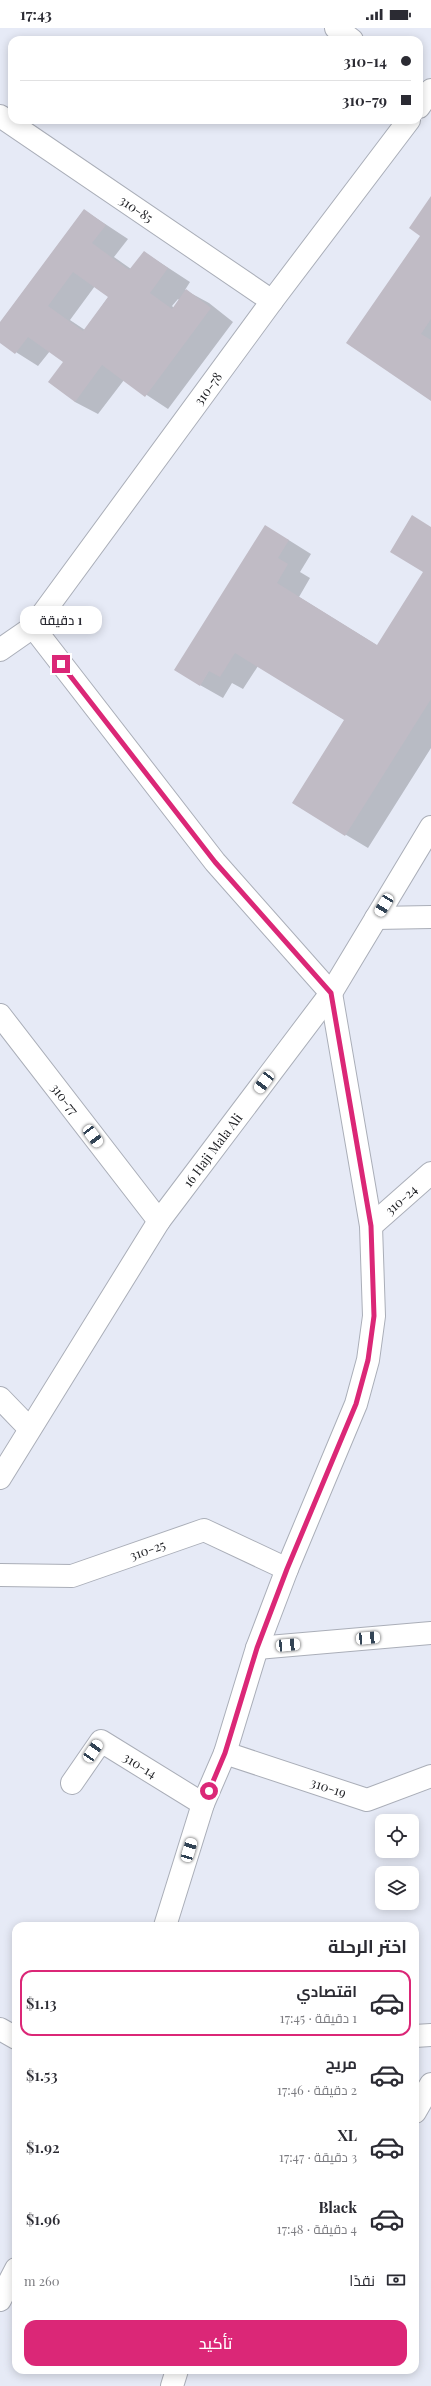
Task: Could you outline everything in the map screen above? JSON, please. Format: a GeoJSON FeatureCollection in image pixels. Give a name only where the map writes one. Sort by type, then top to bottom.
{"type":"FeatureCollection","features":[{"type":"Feature","properties":{"kind":"street"},"geometry":{"type":"LineString","coordinates":[[336,28],[347,36]]}},
{"type":"Feature","properties":{"kind":"street","name":"310-85"},"geometry":{"type":"LineString","coordinates":[[12,124],[272,302]]}},
{"type":"Feature","properties":{"kind":"street","name":"310-78"},"geometry":{"type":"LineString","coordinates":[[1,647],[32,627],[272,302],[406,124]]}},
{"type":"Feature","properties":{"kind":"street"},"geometry":{"type":"LineString","coordinates":[[32,627],[215,862],[331,993],[371,1226],[374,1316],[368,1360],[356,1404],[287,1569],[257,1648],[225,1753],[203,1804],[166,1922]]}},
{"type":"Feature","properties":{"kind":"street","name":"16 Haji Mala Ali"},"geometry":{"type":"LineString","coordinates":[[0,1478],[29,1428],[158,1221],[331,993],[431,827]]}},
{"type":"Feature","properties":{"kind":"street"},"geometry":{"type":"LineString","coordinates":[[376,918],[431,917]]}},
{"type":"Feature","properties":{"kind":"street","name":"310-77"},"geometry":{"type":"LineString","coordinates":[[0,1015],[158,1221]]}},
{"type":"Feature","properties":{"kind":"street","name":"310-24"},"geometry":{"type":"LineString","coordinates":[[371,1226],[431,1174]]}},
{"type":"Feature","properties":{"kind":"street"},"geometry":{"type":"LineString","coordinates":[[0,1398],[29,1428]]}},
{"type":"Feature","properties":{"kind":"street","name":"310-25"},"geometry":{"type":"LineString","coordinates":[[0,1575],[72,1576],[204,1530],[287,1569]]}},
{"type":"Feature","properties":{"kind":"street"},"geometry":{"type":"LineString","coordinates":[[257,1648],[431,1633]]}},
{"type":"Feature","properties":{"kind":"street","name":"310-14"},"geometry":{"type":"LineString","coordinates":[[72,1784],[101,1741],[203,1804]]}},
{"type":"Feature","properties":{"kind":"street","name":"310-19"},"geometry":{"type":"LineString","coordinates":[[225,1753],[367,1800],[431,1776]]}},
{"type":"Feature","properties":{"kind":"street"},"geometry":{"type":"LineString","coordinates":[[0,2029],[12,2036]]}},
{"type":"Feature","properties":{"kind":"street"},"geometry":{"type":"LineString","coordinates":[[419,2036],[431,2034]]}},
{"type":"Feature","properties":{"kind":"street"},"geometry":{"type":"LineString","coordinates":[[419,2105],[431,2084]]}},
{"type":"Feature","properties":{"kind":"street"},"geometry":{"type":"LineString","coordinates":[[0,2300],[12,2277]]}},
{"type":"Feature","properties":{"kind":"street"},"geometry":{"type":"LineString","coordinates":[[172,2386],[176,2374]]}},
{"type":"Feature","properties":{"kind":"building"},"geometry":{"type":"Polygon","coordinates":[[[431,196],[431,319],[421,334],[431,340],[431,401],[346,343],[420,236],[409,228],[431,196]]]}},
{"type":"Feature","properties":{"kind":"building"},"geometry":{"type":"Polygon","coordinates":[[[84,209],[106,225],[92,243],[129,270],[144,251],[168,268],[150,293],[172,309],[186,289],[211,308],[145,397],[102,365],[75,402],[48,382],[63,362],[28,337],[15,354],[0,343],[0,322],[84,209]],[[73,272],[48,306],[83,331],[108,297],[73,272]]]}},
{"type":"Feature","properties":{"kind":"building"},"geometry":{"type":"Polygon","coordinates":[[[412,515],[431,527],[431,699],[345,836],[292,803],[344,720],[235,653],[220,677],[209,671],[200,686],[174,670],[265,525],[289,540],[278,558],[288,564],[277,583],[377,645],[423,572],[390,552],[412,515]]]}},
{"type":"Feature","properties":{"kind":"route"},"geometry":{"type":"LineString","coordinates":[[61,664],[215,862],[331,993],[371,1226],[374,1268],[374,1316],[368,1360],[356,1404],[287,1569],[257,1648],[225,1753],[209,1791]]}}]}
